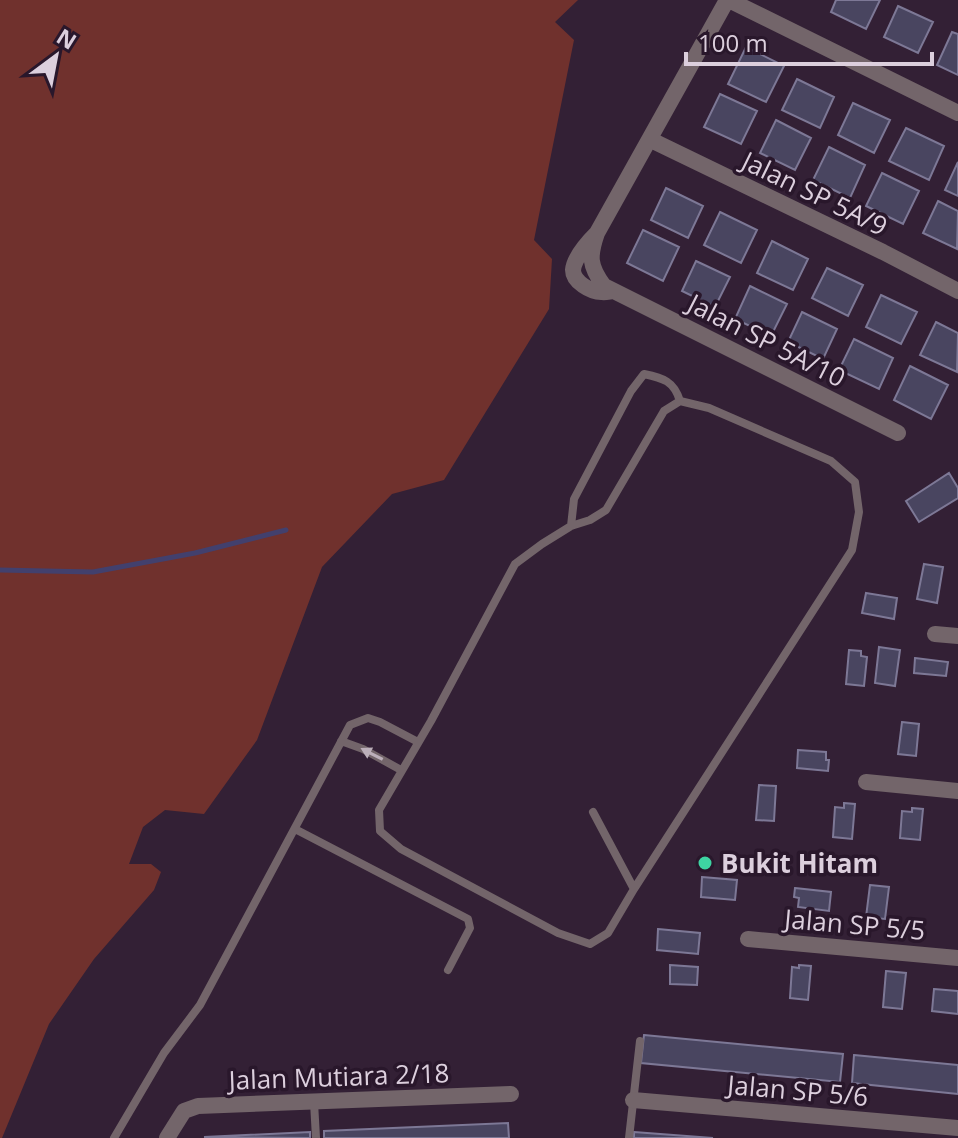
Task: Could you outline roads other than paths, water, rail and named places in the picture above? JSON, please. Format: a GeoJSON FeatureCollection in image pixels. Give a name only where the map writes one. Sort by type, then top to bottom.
{"type":"FeatureCollection","features":[{"type":"Feature","properties":{"kind":"street"},"geometry":{"type":"LineString","coordinates":[[651,140],[728,0],[958,113]]}},
{"type":"Feature","properties":{"kind":"street","name":"Jalan SP 5A/10"},"geometry":{"type":"LineString","coordinates":[[651,140],[597,233],[580,255],[574,275],[584,286],[599,293],[614,291],[898,433]]}},
{"type":"Feature","properties":{"kind":"street","name":"Jalan SP 5A/9"},"geometry":{"type":"LineString","coordinates":[[651,140],[958,291]]}},
{"type":"Feature","properties":{"kind":"street"},"geometry":{"type":"LineString","coordinates":[[935,634],[958,636]]}},
{"type":"Feature","properties":{"kind":"street"},"geometry":{"type":"LineString","coordinates":[[866,782],[958,791]]}},
{"type":"Feature","properties":{"kind":"street","name":"Jalan SP 5/5"},"geometry":{"type":"LineString","coordinates":[[748,939],[958,958]]}},
{"type":"Feature","properties":{"kind":"street","name":"Jalan Mutiara 2/18"},"geometry":{"type":"LineString","coordinates":[[167,1138],[184,1111],[198,1106],[511,1094]]}},
{"type":"Feature","properties":{"kind":"street","name":"Jalan SP 5/6"},"geometry":{"type":"LineString","coordinates":[[633,1100],[958,1128]]}},
{"type":"Feature","properties":{"kind":"lane"},"geometry":{"type":"LineString","coordinates":[[571,526],[574,499],[631,391],[644,374],[661,378],[676,388],[680,401]]}},
{"type":"Feature","properties":{"kind":"lane"},"geometry":{"type":"LineString","coordinates":[[680,401],[709,408],[831,461],[855,482],[859,512],[852,550],[608,933],[590,944],[558,933],[401,849],[380,831],[379,810],[515,564],[571,526],[590,520],[606,510],[664,411],[680,401]]}},
{"type":"Feature","properties":{"kind":"lane"},"geometry":{"type":"LineString","coordinates":[[114,1138],[164,1053],[200,1005],[350,725],[368,718],[418,742]]}},
{"type":"Feature","properties":{"kind":"lane"},"geometry":{"type":"LineString","coordinates":[[341,741],[401,770]]}},
{"type":"Feature","properties":{"kind":"lane"},"geometry":{"type":"LineString","coordinates":[[593,812],[634,889]]}},
{"type":"Feature","properties":{"kind":"lane"},"geometry":{"type":"LineString","coordinates":[[295,829],[468,919],[470,928],[448,970]]}},
{"type":"Feature","properties":{"kind":"lane"},"geometry":{"type":"LineString","coordinates":[[629,1138],[640,1041]]}},
{"type":"Feature","properties":{"kind":"lane"},"geometry":{"type":"LineString","coordinates":[[314,1101],[316,1138]]}},
{"type":"Feature","properties":{"kind":"waterway"},"geometry":{"type":"LineString","coordinates":[[0,570],[93,572],[195,553],[286,530]]}},
{"type":"Feature","properties":{"kind":"place","name":"Bukit Hitam"},"geometry":{"type":"Point","coordinates":[705,863]}}]}
